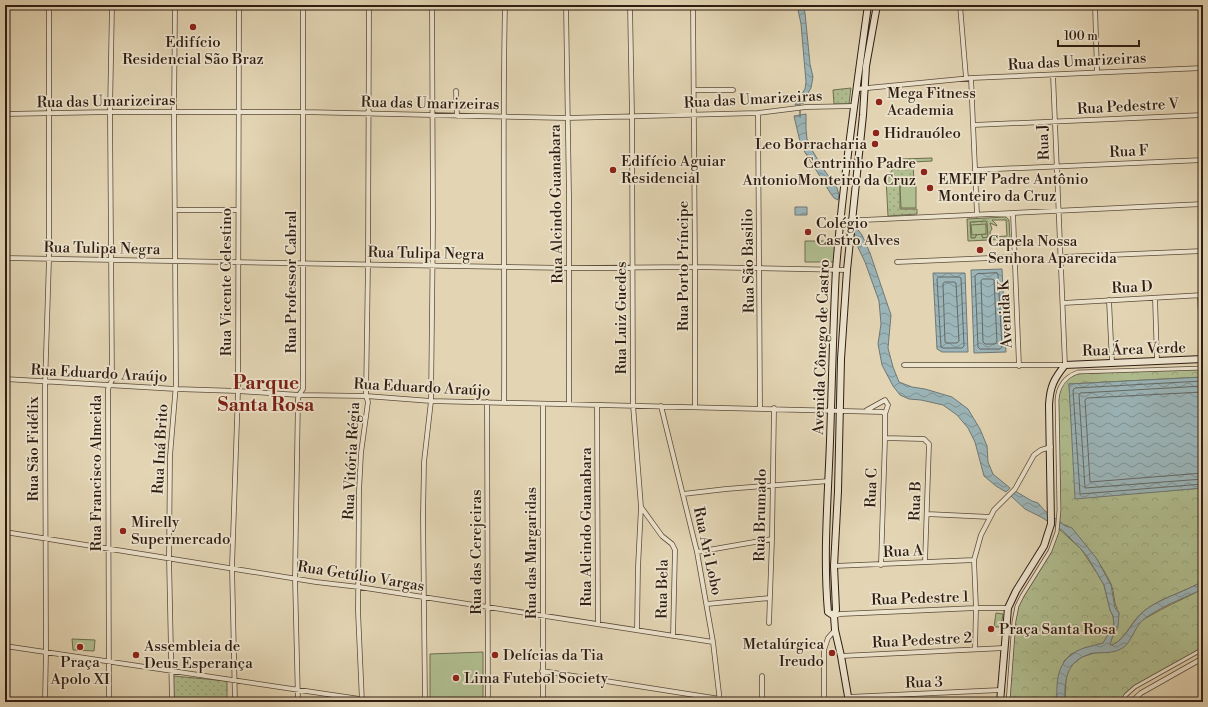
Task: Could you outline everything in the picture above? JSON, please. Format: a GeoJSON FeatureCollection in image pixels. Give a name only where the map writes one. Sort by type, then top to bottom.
{"type":"FeatureCollection","features":[{"type":"Feature","properties":{"kind":"main road","name":"Avenida Cônego de Castro"},"geometry":{"type":"LineString","coordinates":[[834,616],[828,612],[825,567],[829,491],[832,341],[836,269],[856,89],[868,5]]}},
{"type":"Feature","properties":{"kind":"main road","name":"Avenida Cônego de Castro"},"geometry":{"type":"LineString","coordinates":[[849,699],[835,630],[834,616],[836,610],[834,566],[838,491],[838,410],[847,270],[866,66],[877,5]]}},
{"type":"Feature","properties":{"kind":"main road","name":"Rua Área Verde"},"geometry":{"type":"LineString","coordinates":[[1065,365],[1203,358]]}},
{"type":"Feature","properties":{"kind":"main road"},"geometry":{"type":"LineString","coordinates":[[1000,702],[1008,608],[1016,591],[1044,546],[1051,524],[1050,392],[1054,380],[1065,365]]}},
{"type":"Feature","properties":{"kind":"main road"},"geometry":{"type":"LineString","coordinates":[[829,491],[838,491]]}},
{"type":"Feature","properties":{"kind":"main road"},"geometry":{"type":"LineString","coordinates":[[825,567],[834,566]]}},
{"type":"Feature","properties":{"kind":"street","name":"Rua São Fidélix"},"geometry":{"type":"LineString","coordinates":[[45,702],[46,382],[49,259],[49,5]]}},
{"type":"Feature","properties":{"kind":"street","name":"Rua Francisco Almeida"},"geometry":{"type":"LineString","coordinates":[[109,702],[108,389],[112,380],[110,112],[112,5]]}},
{"type":"Feature","properties":{"kind":"street","name":"Rua Iná Brito"},"geometry":{"type":"LineString","coordinates":[[172,702],[169,557],[170,456],[176,389],[174,112],[175,5]]}},
{"type":"Feature","properties":{"kind":"street","name":"Rua Vicente Celestino"},"geometry":{"type":"LineString","coordinates":[[235,702],[232,567],[238,391],[239,5]]}},
{"type":"Feature","properties":{"kind":"street","name":"Rua Professor Cabral"},"geometry":{"type":"LineString","coordinates":[[298,702],[299,690],[295,578],[299,395],[303,389],[303,5]]}},
{"type":"Feature","properties":{"kind":"street","name":"Rua Vitória Régia"},"geometry":{"type":"LineString","coordinates":[[362,700],[358,611],[361,453],[368,402],[366,396],[369,5]]}},
{"type":"Feature","properties":{"kind":"street"},"geometry":{"type":"LineString","coordinates":[[425,702],[423,598],[424,462],[431,401],[433,116],[432,5]]}},
{"type":"Feature","properties":{"kind":"street"},"geometry":{"type":"LineString","coordinates":[[504,402],[505,266],[503,116],[505,5]]}},
{"type":"Feature","properties":{"kind":"street","name":"Rua Alcindo Guanabara"},"geometry":{"type":"LineString","coordinates":[[566,5],[569,197],[569,404]]}},
{"type":"Feature","properties":{"kind":"street","name":"Rua Luiz Guedes"},"geometry":{"type":"LineString","coordinates":[[630,5],[633,405],[641,507],[637,630]]}},
{"type":"Feature","properties":{"kind":"street","name":"Rua Porto Príncipe"},"geometry":{"type":"LineString","coordinates":[[693,5],[695,407]]}},
{"type":"Feature","properties":{"kind":"street"},"geometry":{"type":"LineString","coordinates":[[960,5],[966,78]]}},
{"type":"Feature","properties":{"kind":"street"},"geometry":{"type":"LineString","coordinates":[[1095,5],[1097,72]]}},
{"type":"Feature","properties":{"kind":"street","name":"Rua das Umarizeiras"},"geometry":{"type":"LineString","coordinates":[[856,89],[966,78],[1203,68]]}},
{"type":"Feature","properties":{"kind":"street","name":"Rua J"},"geometry":{"type":"LineString","coordinates":[[1053,75],[1063,303]]}},
{"type":"Feature","properties":{"kind":"street"},"geometry":{"type":"LineString","coordinates":[[971,78],[978,215]]}},
{"type":"Feature","properties":{"kind":"street"},"geometry":{"type":"LineString","coordinates":[[694,90],[733,90]]}},
{"type":"Feature","properties":{"kind":"street"},"geometry":{"type":"LineString","coordinates":[[456,92],[457,116]]}},
{"type":"Feature","properties":{"kind":"street","name":"Rua das Umarizeiras"},"geometry":{"type":"LineString","coordinates":[[5,114],[110,112],[304,112],[567,118],[758,113],[806,107],[854,106]]}},
{"type":"Feature","properties":{"kind":"street","name":"Rua São Basilio"},"geometry":{"type":"LineString","coordinates":[[758,113],[760,409]]}},
{"type":"Feature","properties":{"kind":"street","name":"Rua Pedestre V"},"geometry":{"type":"LineString","coordinates":[[973,125],[1203,115]]}},
{"type":"Feature","properties":{"kind":"street","name":"Rua F"},"geometry":{"type":"LineString","coordinates":[[975,170],[1203,160]]}},
{"type":"Feature","properties":{"kind":"street"},"geometry":{"type":"LineString","coordinates":[[841,221],[1203,204]]}},
{"type":"Feature","properties":{"kind":"street"},"geometry":{"type":"LineString","coordinates":[[175,210],[238,210]]}},
{"type":"Feature","properties":{"kind":"street","name":"Avenida K"},"geometry":{"type":"LineString","coordinates":[[1013,214],[1019,366]]}},
{"type":"Feature","properties":{"kind":"street"},"geometry":{"type":"LineString","coordinates":[[1061,257],[1203,251]]}},
{"type":"Feature","properties":{"kind":"street"},"geometry":{"type":"LineString","coordinates":[[897,262],[1014,257]]}},
{"type":"Feature","properties":{"kind":"street","name":"Rua Tulipa Negra"},"geometry":{"type":"LineString","coordinates":[[5,258],[569,268],[695,267],[847,270]]}},
{"type":"Feature","properties":{"kind":"street"},"geometry":{"type":"LineString","coordinates":[[1202,295],[1203,358]]}},
{"type":"Feature","properties":{"kind":"street","name":"Rua D"},"geometry":{"type":"LineString","coordinates":[[1063,303],[1202,295]]}},
{"type":"Feature","properties":{"kind":"street"},"geometry":{"type":"LineString","coordinates":[[1155,298],[1157,361]]}},
{"type":"Feature","properties":{"kind":"street"},"geometry":{"type":"LineString","coordinates":[[1109,300],[1112,363]]}},
{"type":"Feature","properties":{"kind":"street","name":"Rua Área Verde"},"geometry":{"type":"LineString","coordinates":[[1019,366],[1065,365],[1063,303]]}},
{"type":"Feature","properties":{"kind":"street"},"geometry":{"type":"LineString","coordinates":[[904,365],[1015,364],[1019,366]]}},
{"type":"Feature","properties":{"kind":"street"},"geometry":{"type":"LineString","coordinates":[[1008,702],[1014,621],[1017,606],[1050,551],[1058,528],[1057,400],[1060,384],[1073,374],[1083,372],[1203,368]]}},
{"type":"Feature","properties":{"kind":"street","name":"Rua Eduardo Araújo"},"geometry":{"type":"LineString","coordinates":[[5,379],[110,386],[299,395],[366,396],[431,401],[760,409],[774,408],[884,413]]}},
{"type":"Feature","properties":{"kind":"street","name":"Rua C"},"geometry":{"type":"LineString","coordinates":[[866,411],[885,400],[888,405],[884,413],[885,438],[881,565]]}},
{"type":"Feature","properties":{"kind":"street","name":"Rua das Cerejeiras"},"geometry":{"type":"LineString","coordinates":[[487,402],[488,702]]}},
{"type":"Feature","properties":{"kind":"street","name":"Rua das Margaridas"},"geometry":{"type":"LineString","coordinates":[[543,404],[543,702]]}},
{"type":"Feature","properties":{"kind":"street","name":"Rua Alcindo Guanabara"},"geometry":{"type":"LineString","coordinates":[[597,405],[598,624]]}},
{"type":"Feature","properties":{"kind":"street","name":"Rua Ari Lobo"},"geometry":{"type":"LineString","coordinates":[[661,406],[697,552],[713,642],[720,700]]}},
{"type":"Feature","properties":{"kind":"street","name":"Rua Brumado"},"geometry":{"type":"LineString","coordinates":[[769,623],[774,408]]}},
{"type":"Feature","properties":{"kind":"street","name":"Rua B"},"geometry":{"type":"LineString","coordinates":[[885,438],[924,439],[928,441],[925,562]]}},
{"type":"Feature","properties":{"kind":"street"},"geometry":{"type":"LineString","coordinates":[[975,649],[976,608],[974,560],[981,535],[994,510],[1015,489],[1034,455],[1041,450],[1051,447]]}},
{"type":"Feature","properties":{"kind":"street"},"geometry":{"type":"LineString","coordinates":[[683,494],[829,481]]}},
{"type":"Feature","properties":{"kind":"street","name":"Rua Bela"},"geometry":{"type":"LineString","coordinates":[[641,507],[662,536],[672,544],[674,550],[673,636]]}},
{"type":"Feature","properties":{"kind":"street"},"geometry":{"type":"LineString","coordinates":[[926,514],[990,517]]}},
{"type":"Feature","properties":{"kind":"street","name":"Rua Getúlio Vargas"},"geometry":{"type":"LineString","coordinates":[[5,532],[713,642]]}},
{"type":"Feature","properties":{"kind":"street"},"geometry":{"type":"LineString","coordinates":[[697,552],[772,539]]}},
{"type":"Feature","properties":{"kind":"street","name":"Rua A"},"geometry":{"type":"LineString","coordinates":[[834,566],[974,560]]}},
{"type":"Feature","properties":{"kind":"street"},"geometry":{"type":"LineString","coordinates":[[707,604],[770,598]]}},
{"type":"Feature","properties":{"kind":"street","name":"Rua Pedestre 1"},"geometry":{"type":"LineString","coordinates":[[834,616],[840,614],[1008,608]]}},
{"type":"Feature","properties":{"kind":"street"},"geometry":{"type":"LineString","coordinates":[[824,702],[824,650],[828,638],[835,630]]}},
{"type":"Feature","properties":{"kind":"street"},"geometry":{"type":"LineString","coordinates":[[5,646],[109,663],[171,670],[380,702]]}},
{"type":"Feature","properties":{"kind":"street","name":"Rua Pedestre 2"},"geometry":{"type":"LineString","coordinates":[[841,656],[1004,648]]}},
{"type":"Feature","properties":{"kind":"street"},"geometry":{"type":"LineString","coordinates":[[1122,702],[1130,690],[1203,649]]}},
{"type":"Feature","properties":{"kind":"street"},"geometry":{"type":"LineString","coordinates":[[1131,702],[1141,693],[1203,658]]}},
{"type":"Feature","properties":{"kind":"street"},"geometry":{"type":"LineString","coordinates":[[542,671],[720,700]]}},
{"type":"Feature","properties":{"kind":"street"},"geometry":{"type":"LineString","coordinates":[[762,676],[762,702]]}},
{"type":"Feature","properties":{"kind":"street","name":"Rua 3"},"geometry":{"type":"LineString","coordinates":[[849,699],[1001,690]]}},
{"type":"Feature","properties":{"kind":"green space"},"geometry":{"type":"Polygon","coordinates":[[[851,88],[849,104],[834,104],[833,90],[851,88]]]}},
{"type":"Feature","properties":{"kind":"green space"},"geometry":{"type":"Polygon","coordinates":[[[932,158],[932,161],[913,162],[914,183],[900,184],[900,209],[917,209],[917,214],[888,216],[886,178],[901,159],[932,158]]]}},
{"type":"Feature","properties":{"kind":"green space"},"geometry":{"type":"Polygon","coordinates":[[[900,184],[916,184],[916,208],[901,208],[900,184]]]}},
{"type":"Feature","properties":{"kind":"green space"},"geometry":{"type":"Polygon","coordinates":[[[1006,217],[1009,220],[1010,239],[968,241],[967,219],[1006,217]],[[992,220],[997,226],[990,223],[992,229],[990,232],[991,237],[1007,236],[1006,220],[992,220]],[[986,221],[970,222],[971,238],[975,238],[977,234],[981,234],[983,238],[988,237],[986,221]]]}},
{"type":"Feature","properties":{"kind":"green space"},"geometry":{"type":"Polygon","coordinates":[[[986,221],[988,237],[983,238],[981,234],[986,234],[971,225],[972,234],[977,234],[975,238],[971,238],[970,222],[986,221]]]}},
{"type":"Feature","properties":{"kind":"green space"},"geometry":{"type":"Polygon","coordinates":[[[986,224],[986,234],[972,235],[971,225],[986,224]]]}},
{"type":"Feature","properties":{"kind":"green space"},"geometry":{"type":"Polygon","coordinates":[[[805,241],[835,241],[835,262],[805,262],[805,241]]]}},
{"type":"Feature","properties":{"kind":"green space"},"geometry":{"type":"Polygon","coordinates":[[[1203,368],[1203,377],[1069,384],[1076,498],[1203,488],[1203,581],[1150,606],[1136,619],[1118,642],[1113,645],[1109,645],[1115,632],[1119,613],[1111,584],[1097,560],[1086,546],[1068,526],[1059,521],[1057,400],[1061,384],[1073,374],[1203,368]]]}},
{"type":"Feature","properties":{"kind":"green space"},"geometry":{"type":"Polygon","coordinates":[[[1058,528],[1081,549],[1104,585],[1114,624],[1107,639],[1103,643],[1071,654],[1064,661],[1057,702],[1008,702],[1017,606],[1050,551],[1058,528]]]}},
{"type":"Feature","properties":{"kind":"green space"},"geometry":{"type":"Polygon","coordinates":[[[1203,589],[1203,649],[1130,691],[1122,702],[1065,702],[1066,677],[1070,666],[1082,657],[1094,653],[1110,652],[1133,635],[1135,628],[1144,619],[1203,589]]]}},
{"type":"Feature","properties":{"kind":"green space"},"geometry":{"type":"Polygon","coordinates":[[[996,613],[1003,614],[1001,627],[994,627],[996,613]]]}},
{"type":"Feature","properties":{"kind":"green space"},"geometry":{"type":"Polygon","coordinates":[[[72,639],[95,640],[94,651],[73,650],[72,639]]]}},
{"type":"Feature","properties":{"kind":"green space","name":"Lima Futebol Society"},"geometry":{"type":"Polygon","coordinates":[[[483,652],[483,702],[430,702],[430,654],[483,652]]]}},
{"type":"Feature","properties":{"kind":"green space"},"geometry":{"type":"Polygon","coordinates":[[[173,676],[227,681],[227,702],[174,702],[173,676]]]}},
{"type":"Feature","properties":{"kind":"water"},"geometry":{"type":"Polygon","coordinates":[[[797,5],[803,5],[805,13],[810,64],[813,77],[811,88],[805,98],[804,103],[795,105],[805,89],[806,82],[801,24],[797,5]]]}},
{"type":"Feature","properties":{"kind":"water"},"geometry":{"type":"Polygon","coordinates":[[[806,114],[807,139],[822,167],[837,188],[839,195],[838,200],[831,194],[801,146],[794,116],[806,114]]]}},
{"type":"Feature","properties":{"kind":"water"},"geometry":{"type":"Polygon","coordinates":[[[795,207],[807,207],[807,215],[795,215],[795,207]]]}},
{"type":"Feature","properties":{"kind":"water"},"geometry":{"type":"Polygon","coordinates":[[[855,226],[862,235],[870,253],[891,315],[888,348],[899,382],[912,387],[925,389],[952,397],[968,409],[980,429],[987,446],[988,462],[993,474],[1010,488],[1006,492],[984,476],[975,442],[968,428],[957,415],[943,405],[909,399],[900,395],[893,386],[882,365],[878,344],[881,324],[879,301],[865,262],[854,239],[855,226]]]}},
{"type":"Feature","properties":{"kind":"water"},"geometry":{"type":"Polygon","coordinates":[[[1002,269],[1006,352],[974,353],[971,270],[1002,269]]]}},
{"type":"Feature","properties":{"kind":"water"},"geometry":{"type":"Polygon","coordinates":[[[933,273],[965,273],[968,352],[942,352],[937,349],[933,273]]]}},
{"type":"Feature","properties":{"kind":"water"},"geometry":{"type":"Polygon","coordinates":[[[1203,377],[1203,488],[1075,499],[1069,384],[1203,377]]]}},
{"type":"Feature","properties":{"kind":"water"},"geometry":{"type":"Polygon","coordinates":[[[1015,491],[1038,503],[1045,511],[1064,525],[1072,528],[1097,559],[1111,585],[1115,608],[1119,613],[1118,627],[1110,645],[1118,642],[1140,615],[1150,606],[1203,581],[1203,589],[1149,615],[1138,626],[1130,641],[1121,649],[1113,652],[1094,653],[1078,660],[1069,671],[1065,685],[1065,702],[1057,702],[1057,684],[1060,669],[1064,662],[1075,652],[1103,643],[1114,624],[1113,616],[1110,610],[1104,585],[1087,556],[1063,531],[1025,509],[1011,496],[1015,491]]]}},
{"type":"Feature","properties":{"kind":"waterway"},"geometry":{"type":"LineString","coordinates":[[800,103],[800,117]]}},
{"type":"Feature","properties":{"kind":"place","name":"Edifício Residencial São Braz"},"geometry":{"type":"Point","coordinates":[193,27]}},
{"type":"Feature","properties":{"kind":"place","name":"Mega Fitness Academia"},"geometry":{"type":"Point","coordinates":[879,102]}},
{"type":"Feature","properties":{"kind":"place","name":"Hidrauóleo"},"geometry":{"type":"Point","coordinates":[876,133]}},
{"type":"Feature","properties":{"kind":"place","name":"Leo Borracharia"},"geometry":{"type":"Point","coordinates":[875,144]}},
{"type":"Feature","properties":{"kind":"place","name":"Edifício Aguiar Residencial"},"geometry":{"type":"Point","coordinates":[613,170]}},
{"type":"Feature","properties":{"kind":"place","name":"Centrinho Padre AntonioMonteiro da Cruz"},"geometry":{"type":"Point","coordinates":[924,172]}},
{"type":"Feature","properties":{"kind":"place","name":"EMEIF Padre Antônio Monteiro da Cruz"},"geometry":{"type":"Point","coordinates":[930,188]}},
{"type":"Feature","properties":{"kind":"place","name":"Colégio Castro Alves"},"geometry":{"type":"Point","coordinates":[808,232]}},
{"type":"Feature","properties":{"kind":"place","name":"Capela Nossa Senhora Aparecida"},"geometry":{"type":"Point","coordinates":[980,250]}},
{"type":"Feature","properties":{"kind":"place","name":"Mirelly Supermercado"},"geometry":{"type":"Point","coordinates":[123,531]}},
{"type":"Feature","properties":{"kind":"place","name":"Praça Santa Rosa"},"geometry":{"type":"Point","coordinates":[991,629]}},
{"type":"Feature","properties":{"kind":"place","name":"Praça Apolo XI"},"geometry":{"type":"Point","coordinates":[80,647]}},
{"type":"Feature","properties":{"kind":"place","name":"Metalúrgica Ireudo"},"geometry":{"type":"Point","coordinates":[832,653]}},
{"type":"Feature","properties":{"kind":"place","name":"Assembleia de Deus Esperança"},"geometry":{"type":"Point","coordinates":[136,655]}},
{"type":"Feature","properties":{"kind":"place","name":"Delícias da Tia"},"geometry":{"type":"Point","coordinates":[495,655]}},
{"type":"Feature","properties":{"kind":"place","name":"Lima Futebol Society"},"geometry":{"type":"Point","coordinates":[456,678]}},
{"type":"Feature","properties":{"kind":"district","name":"Parque Santa Rosa"},"geometry":{"type":"Point","coordinates":[266,393]}}]}
